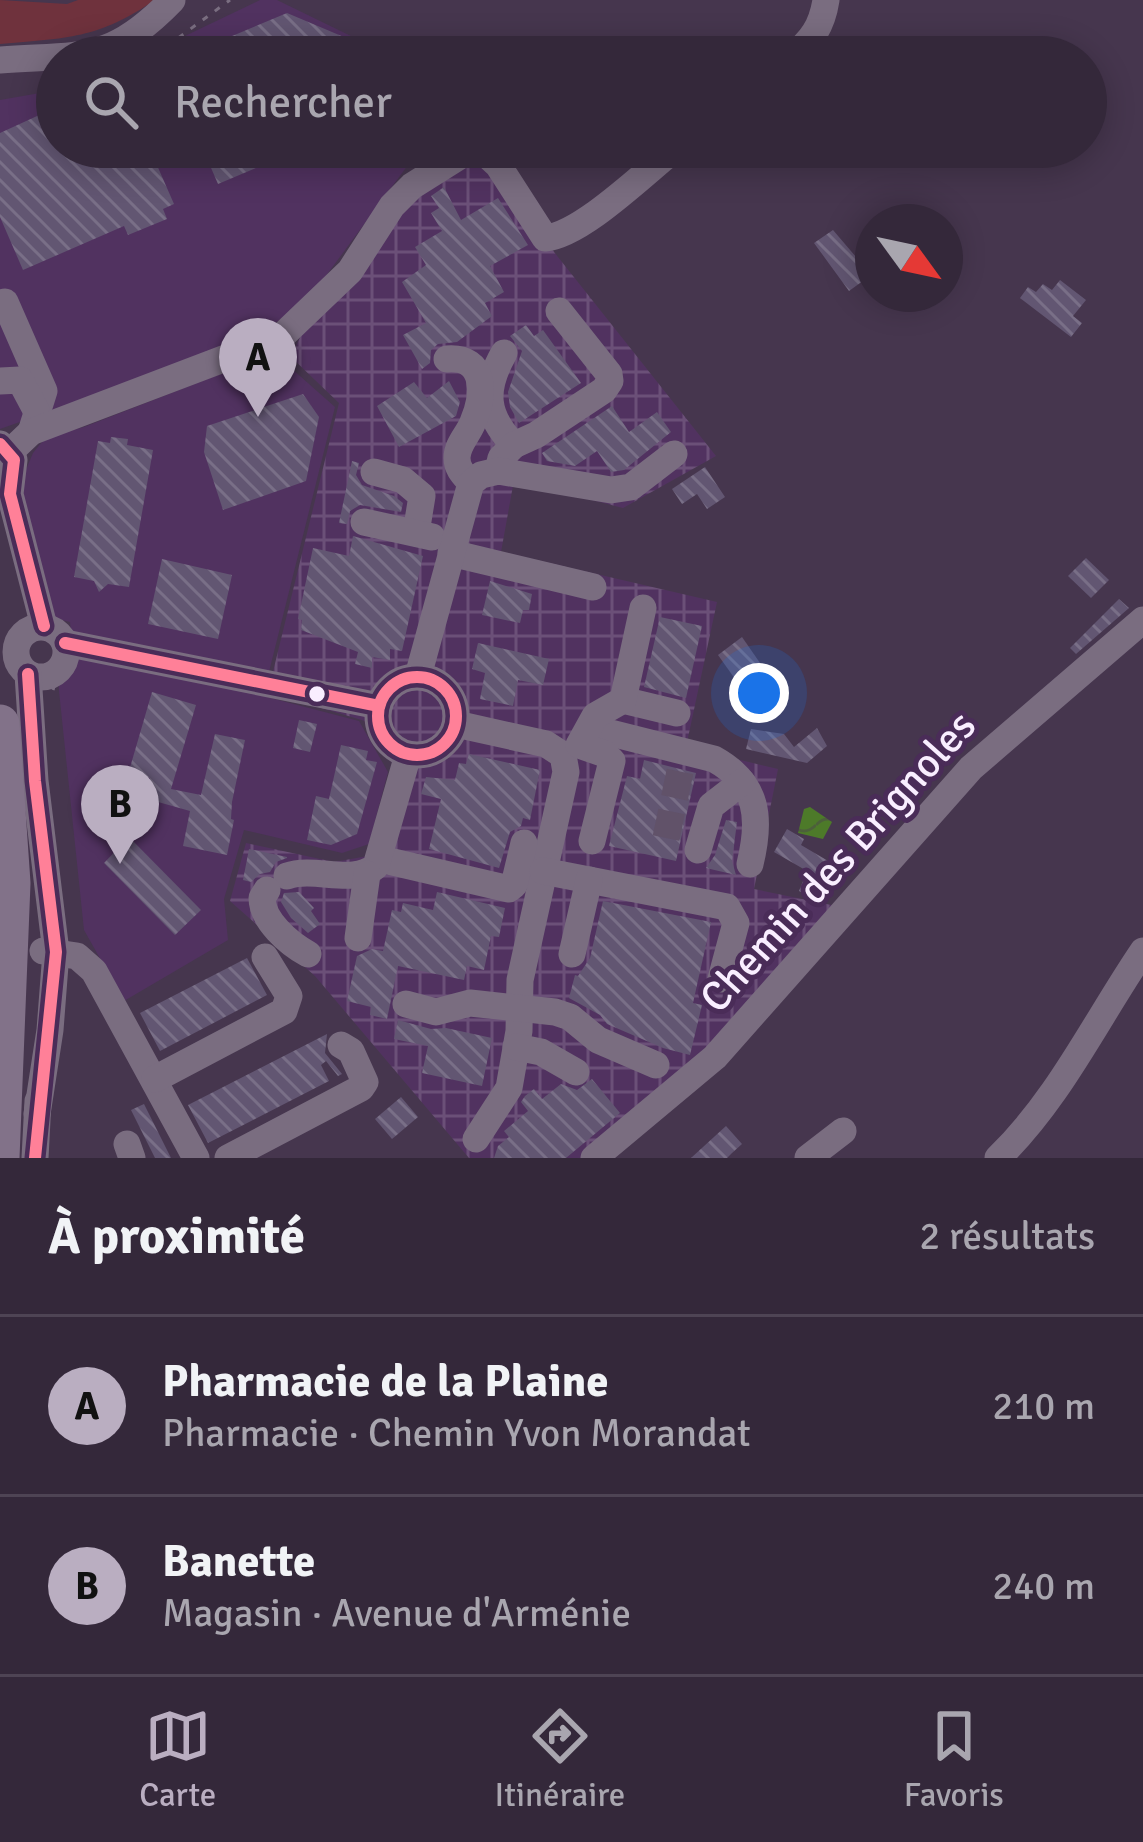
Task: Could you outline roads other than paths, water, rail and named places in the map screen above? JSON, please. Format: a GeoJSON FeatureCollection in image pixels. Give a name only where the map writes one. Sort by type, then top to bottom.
{"type":"FeatureCollection","features":[{"type":"Feature","properties":{"kind":"highway"},"geometry":{"type":"LineString","coordinates":[[0,724],[11,883],[0,1158]]}},
{"type":"Feature","properties":{"kind":"street"},"geometry":{"type":"LineString","coordinates":[[134,36],[172,0]]}},
{"type":"Feature","properties":{"kind":"street"},"geometry":{"type":"LineString","coordinates":[[813,36],[822,23],[826,0]]}},
{"type":"Feature","properties":{"kind":"street"},"geometry":{"type":"LineString","coordinates":[[0,60],[36,58]]}},
{"type":"Feature","properties":{"kind":"street"},"geometry":{"type":"LineString","coordinates":[[15,450],[281,337],[350,271],[392,206],[441,168]]}},
{"type":"Feature","properties":{"kind":"street"},"geometry":{"type":"LineString","coordinates":[[500,168],[545,238],[557,237],[582,222],[650,168]]}},
{"type":"Feature","properties":{"kind":"street"},"geometry":{"type":"LineString","coordinates":[[3,303],[44,391],[15,450]]}},
{"type":"Feature","properties":{"kind":"street"},"geometry":{"type":"LineString","coordinates":[[418,676],[453,547],[501,458],[514,445],[536,436],[604,390],[610,381],[559,311]]}},
{"type":"Feature","properties":{"kind":"street"},"geometry":{"type":"LineString","coordinates":[[504,353],[488,406],[496,426],[514,445]]}},
{"type":"Feature","properties":{"kind":"street"},"geometry":{"type":"LineString","coordinates":[[447,359],[473,364],[482,381],[474,422],[458,448],[459,469],[611,490],[631,487],[674,454]]}},
{"type":"Feature","properties":{"kind":"street"},"geometry":{"type":"LineString","coordinates":[[6,363],[15,450],[10,494],[50,657],[34,766],[50,951],[50,1030],[35,1158]]}},
{"type":"Feature","properties":{"kind":"street"},"geometry":{"type":"LineString","coordinates":[[374,472],[403,480],[422,496],[416,533]]}},
{"type":"Feature","properties":{"kind":"street"},"geometry":{"type":"LineString","coordinates":[[364,521],[593,587]]}},
{"type":"Feature","properties":{"kind":"street"},"geometry":{"type":"LineString","coordinates":[[0,531],[50,657]]}},
{"type":"Feature","properties":{"kind":"street"},"geometry":{"type":"LineString","coordinates":[[476,1138],[503,1102],[518,1029],[520,980],[566,772],[584,738],[623,700],[643,608]]}},
{"type":"Feature","properties":{"kind":"street","name":"Chemin des Brignoles"},"geometry":{"type":"LineString","coordinates":[[594,1158],[715,1058],[971,768],[1143,620]]}},
{"type":"Feature","properties":{"kind":"street"},"geometry":{"type":"LineString","coordinates":[[50,657],[379,706]]}},
{"type":"Feature","properties":{"kind":"street"},"geometry":{"type":"LineString","coordinates":[[418,676],[448,691],[457,712],[456,724],[451,736],[433,752],[407,754],[380,730],[379,706],[393,684],[418,676]]}},
{"type":"Feature","properties":{"kind":"street"},"geometry":{"type":"LineString","coordinates":[[584,738],[589,690]]}},
{"type":"Feature","properties":{"kind":"street"},"geometry":{"type":"LineString","coordinates":[[623,700],[677,713]]}},
{"type":"Feature","properties":{"kind":"street"},"geometry":{"type":"LineString","coordinates":[[456,724],[546,744],[624,727],[719,748]]}},
{"type":"Feature","properties":{"kind":"street"},"geometry":{"type":"LineString","coordinates":[[584,738],[714,759],[742,782],[758,824],[750,865]]}},
{"type":"Feature","properties":{"kind":"street"},"geometry":{"type":"LineString","coordinates":[[584,738],[612,761],[592,841]]}},
{"type":"Feature","properties":{"kind":"street"},"geometry":{"type":"LineString","coordinates":[[358,938],[407,754]]}},
{"type":"Feature","properties":{"kind":"street"},"geometry":{"type":"LineString","coordinates":[[698,850],[711,806],[742,782]]}},
{"type":"Feature","properties":{"kind":"street"},"geometry":{"type":"LineString","coordinates":[[308,953],[290,943],[263,911],[262,898],[277,883],[304,870],[334,873],[374,867],[509,889],[524,843]]}},
{"type":"Feature","properties":{"kind":"street"},"geometry":{"type":"LineString","coordinates":[[543,871],[727,907],[736,922],[721,979]]}},
{"type":"Feature","properties":{"kind":"street"},"geometry":{"type":"LineString","coordinates":[[572,954],[590,880]]}},
{"type":"Feature","properties":{"kind":"street"},"geometry":{"type":"LineString","coordinates":[[50,951],[85,960],[94,971],[196,1158]]}},
{"type":"Feature","properties":{"kind":"street"},"geometry":{"type":"LineString","coordinates":[[998,1158],[1089,1040],[1143,951]]}},
{"type":"Feature","properties":{"kind":"street"},"geometry":{"type":"LineString","coordinates":[[154,1079],[284,1011],[289,996],[265,957]]}},
{"type":"Feature","properties":{"kind":"street"},"geometry":{"type":"LineString","coordinates":[[406,1004],[436,1012],[470,1003],[518,1029],[541,1052],[576,1072]]}},
{"type":"Feature","properties":{"kind":"street"},"geometry":{"type":"LineString","coordinates":[[518,1029],[570,1017],[598,1040],[656,1065]]}},
{"type":"Feature","properties":{"kind":"street"},"geometry":{"type":"LineString","coordinates":[[228,1158],[361,1088],[365,1082],[351,1051],[341,1045]]}},
{"type":"Feature","properties":{"kind":"street"},"geometry":{"type":"LineString","coordinates":[[808,1158],[843,1130]]}},
{"type":"Feature","properties":{"kind":"water"},"geometry":{"type":"Polygon","coordinates":[[[810,807],[832,822],[823,839],[798,833],[804,809],[810,807]]]}},
{"type":"Feature","properties":{"kind":"tunnel"},"geometry":{"type":"LineString","coordinates":[[666,838],[682,762]]}},
{"type":"Feature","properties":{"kind":"place","name":"Pharmacie de la Plaine"},"geometry":{"type":"Point","coordinates":[258,417]}},
{"type":"Feature","properties":{"kind":"place","name":"Banette"},"geometry":{"type":"Point","coordinates":[120,864]}}]}
